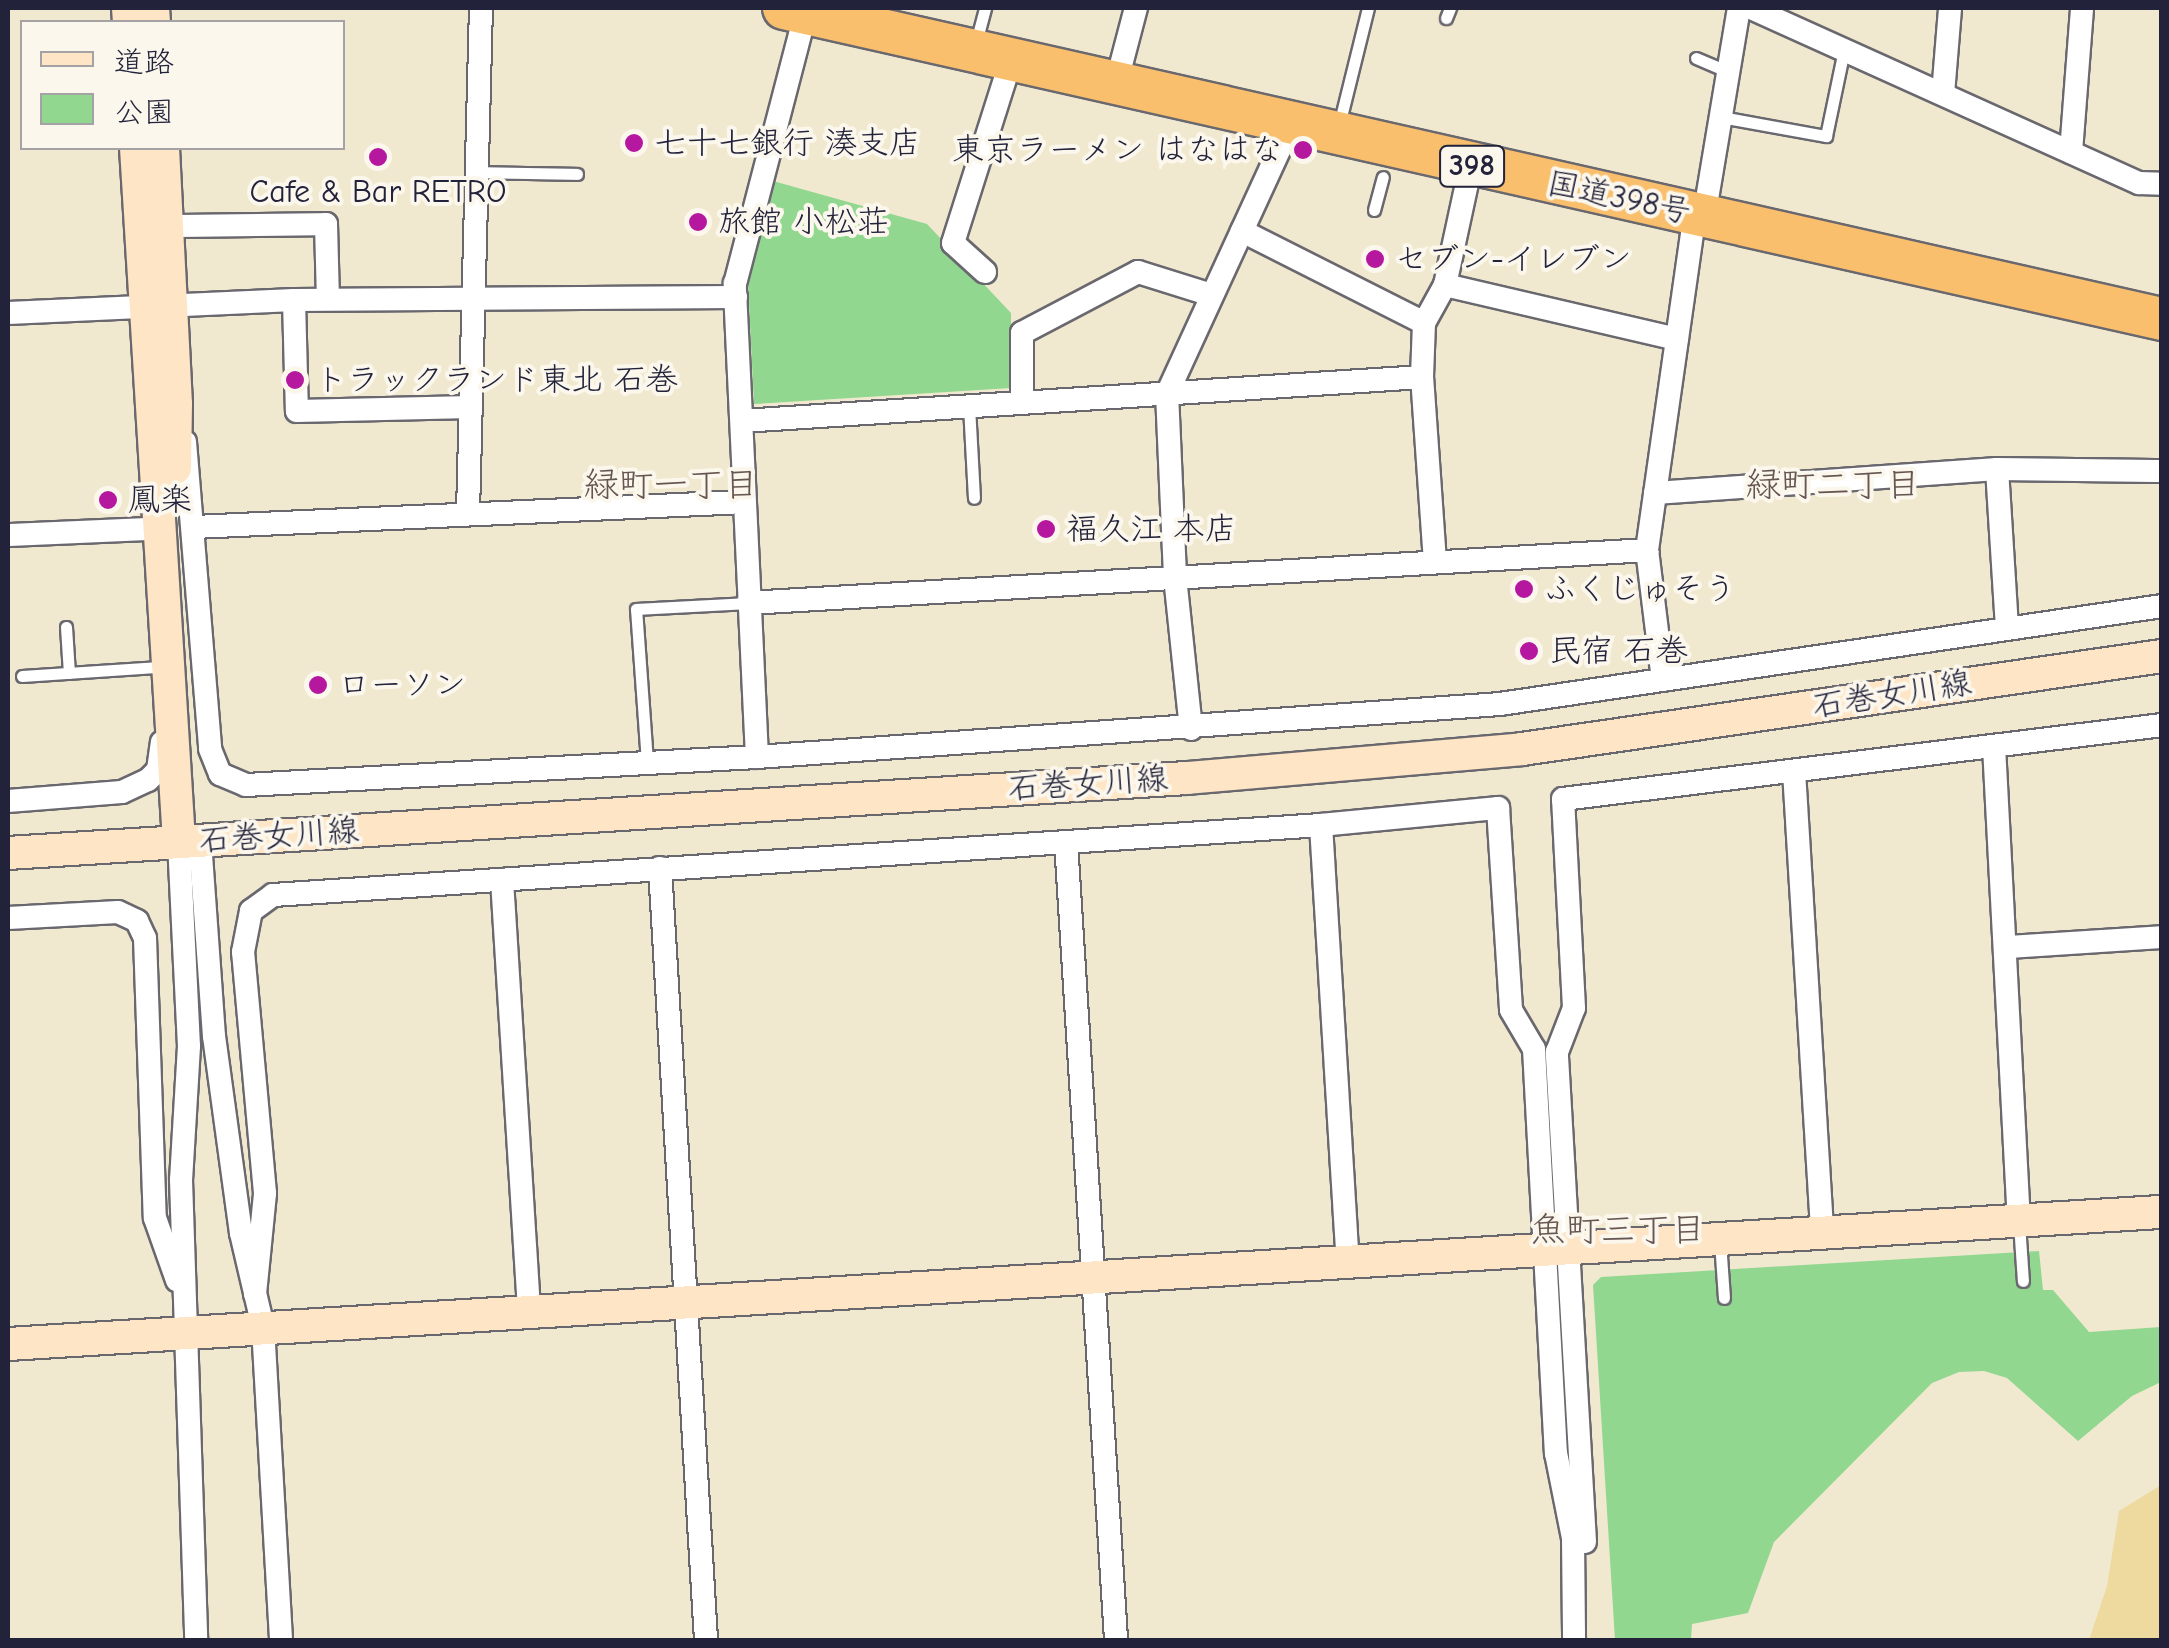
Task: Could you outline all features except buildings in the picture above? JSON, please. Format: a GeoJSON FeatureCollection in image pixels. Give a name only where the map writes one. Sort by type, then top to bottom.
{"type":"FeatureCollection","features":[{"type":"Feature","properties":{"kind":"highway","name":"国道398号"},"geometry":{"type":"LineString","coordinates":[[792,9],[2162,319]]}},
{"type":"Feature","properties":{"kind":"street"},"geometry":{"type":"LineString","coordinates":[[468,513],[480,8]]}},
{"type":"Feature","properties":{"kind":"street"},"geometry":{"type":"LineString","coordinates":[[1116,84],[1136,8]]}},
{"type":"Feature","properties":{"kind":"street"},"geometry":{"type":"LineString","coordinates":[[1664,680],[1647,550],[1698,215],[1707,199],[1739,8]]}},
{"type":"Feature","properties":{"kind":"street"},"geometry":{"type":"LineString","coordinates":[[1752,8],[2139,183],[2162,184]]}},
{"type":"Feature","properties":{"kind":"street"},"geometry":{"type":"LineString","coordinates":[[1943,94],[1950,8]]}},
{"type":"Feature","properties":{"kind":"street"},"geometry":{"type":"LineString","coordinates":[[2071,152],[2082,8]]}},
{"type":"Feature","properties":{"kind":"street"},"geometry":{"type":"LineString","coordinates":[[756,758],[735,284],[792,9]]}},
{"type":"Feature","properties":{"kind":"street"},"geometry":{"type":"LineString","coordinates":[[985,272],[954,243],[992,56]]}},
{"type":"Feature","properties":{"kind":"street"},"geometry":{"type":"LineString","coordinates":[[1191,729],[1175,576],[1168,394],[1290,124]]}},
{"type":"Feature","properties":{"kind":"street"},"geometry":{"type":"LineString","coordinates":[[136,150],[158,309],[163,406],[159,464],[190,842],[241,1233],[263,1327],[281,1640]]}},
{"type":"Feature","properties":{"kind":"street"},"geometry":{"type":"LineString","coordinates":[[158,309],[169,226],[164,150]]}},
{"type":"Feature","properties":{"kind":"street"},"geometry":{"type":"LineString","coordinates":[[1435,562],[1422,377],[1424,324],[1445,285],[1471,165]]}},
{"type":"Feature","properties":{"kind":"street"},"geometry":{"type":"LineString","coordinates":[[169,226],[326,224],[328,299]]}},
{"type":"Feature","properties":{"kind":"street"},"geometry":{"type":"LineString","coordinates":[[1242,231],[1424,324]]}},
{"type":"Feature","properties":{"kind":"street"},"geometry":{"type":"LineString","coordinates":[[1022,403],[1022,333],[1138,272],[1212,295]]}},
{"type":"Feature","properties":{"kind":"street"},"geometry":{"type":"LineString","coordinates":[[1445,285],[1677,339]]}},
{"type":"Feature","properties":{"kind":"street"},"geometry":{"type":"LineString","coordinates":[[8,313],[328,299],[736,297]]}},
{"type":"Feature","properties":{"kind":"street"},"geometry":{"type":"LineString","coordinates":[[294,300],[296,412],[470,406]]}},
{"type":"Feature","properties":{"kind":"street"},"geometry":{"type":"LineString","coordinates":[[742,421],[1422,377]]}},
{"type":"Feature","properties":{"kind":"street"},"geometry":{"type":"LineString","coordinates":[[163,406],[190,462],[207,726],[213,762],[220,774],[246,785],[756,758],[1500,704],[2162,606]]}},
{"type":"Feature","properties":{"kind":"street"},"geometry":{"type":"LineString","coordinates":[[8,801],[104,795],[148,780],[158,770],[162,750],[144,465],[163,406]]}},
{"type":"Feature","properties":{"kind":"street"},"geometry":{"type":"LineString","coordinates":[[1655,493],[1997,469],[2162,471]]}},
{"type":"Feature","properties":{"kind":"street"},"geometry":{"type":"LineString","coordinates":[[1997,469],[2007,627]]}},
{"type":"Feature","properties":{"kind":"street"},"geometry":{"type":"LineString","coordinates":[[194,527],[744,502]]}},
{"type":"Feature","properties":{"kind":"street"},"geometry":{"type":"LineString","coordinates":[[8,535],[148,530]]}},
{"type":"Feature","properties":{"kind":"street"},"geometry":{"type":"LineString","coordinates":[[748,603],[1647,550]]}},
{"type":"Feature","properties":{"kind":"street","name":"石巻女川線"},"geometry":{"type":"LineString","coordinates":[[8,853],[1188,778],[1522,749],[2162,656]]}},
{"type":"Feature","properties":{"kind":"street"},"geometry":{"type":"LineString","coordinates":[[1574,1640],[1573,1538],[1556,1453],[1557,1052],[1574,1008],[1563,799],[2162,725]]}},
{"type":"Feature","properties":{"kind":"street"},"geometry":{"type":"LineString","coordinates":[[1994,746],[2008,947],[2019,1223]]}},
{"type":"Feature","properties":{"kind":"street"},"geometry":{"type":"LineString","coordinates":[[1794,771],[1822,1235]]}},
{"type":"Feature","properties":{"kind":"street"},"geometry":{"type":"LineString","coordinates":[[255,1294],[266,1193],[243,952],[251,911],[273,895],[1321,825],[1498,808],[1511,1010],[1534,1049],[1558,1251],[1591,1640]]}},
{"type":"Feature","properties":{"kind":"street"},"geometry":{"type":"LineString","coordinates":[[1321,825],[1348,1263]]}},
{"type":"Feature","properties":{"kind":"street"},"geometry":{"type":"LineString","coordinates":[[190,842],[190,1046],[181,1180],[196,1640]]}},
{"type":"Feature","properties":{"kind":"street"},"geometry":{"type":"LineString","coordinates":[[1066,842],[1116,1640]]}},
{"type":"Feature","properties":{"kind":"street"},"geometry":{"type":"LineString","coordinates":[[660,868],[706,1640]]}},
{"type":"Feature","properties":{"kind":"street"},"geometry":{"type":"LineString","coordinates":[[502,880],[529,1312]]}},
{"type":"Feature","properties":{"kind":"street"},"geometry":{"type":"LineString","coordinates":[[8,918],[118,912],[137,921],[145,938],[154,1218],[185,1318]]}},
{"type":"Feature","properties":{"kind":"street"},"geometry":{"type":"LineString","coordinates":[[2008,947],[2162,936]]}},
{"type":"Feature","properties":{"kind":"street"},"geometry":{"type":"LineString","coordinates":[[8,1344],[185,1318],[263,1327],[2162,1212]]}},
{"type":"Feature","properties":{"kind":"lane"},"geometry":{"type":"LineString","coordinates":[[986,8],[992,56]]}},
{"type":"Feature","properties":{"kind":"lane"},"geometry":{"type":"LineString","coordinates":[[1337,134],[1368,8]]}},
{"type":"Feature","properties":{"kind":"lane"},"geometry":{"type":"LineString","coordinates":[[1721,117],[1826,136],[1844,50]]}},
{"type":"Feature","properties":{"kind":"lane"},"geometry":{"type":"LineString","coordinates":[[1696,58],[1729,72]]}},
{"type":"Feature","properties":{"kind":"lane"},"geometry":{"type":"LineString","coordinates":[[476,172],[577,174]]}},
{"type":"Feature","properties":{"kind":"lane"},"geometry":{"type":"LineString","coordinates":[[1374,210],[1383,177]]}},
{"type":"Feature","properties":{"kind":"lane"},"geometry":{"type":"LineString","coordinates":[[969,406],[974,498]]}},
{"type":"Feature","properties":{"kind":"lane"},"geometry":{"type":"LineString","coordinates":[[647,762],[636,609],[748,603]]}},
{"type":"Feature","properties":{"kind":"lane"},"geometry":{"type":"LineString","coordinates":[[66,627],[68,673]]}},
{"type":"Feature","properties":{"kind":"lane"},"geometry":{"type":"LineString","coordinates":[[22,676],[156,666]]}},
{"type":"Feature","properties":{"kind":"lane"},"geometry":{"type":"LineString","coordinates":[[2019,1223],[2023,1281]]}},
{"type":"Feature","properties":{"kind":"lane"},"geometry":{"type":"LineString","coordinates":[[1720,1241],[1724,1298]]}},
{"type":"Feature","properties":{"kind":"green space"},"geometry":{"type":"Polygon","coordinates":[[[773,181],[927,224],[1011,313],[1011,388],[754,404],[747,264],[773,181]]]}},
{"type":"Feature","properties":{"kind":"green space"},"geometry":{"type":"Polygon","coordinates":[[[2039,1251],[2043,1290],[2053,1290],[2089,1332],[2161,1327],[2161,1382],[2132,1396],[2078,1441],[2007,1378],[1984,1371],[1959,1372],[1932,1383],[1774,1542],[1748,1613],[1692,1624],[1691,1640],[1615,1640],[1593,1285],[1601,1277],[2039,1251]]]}},
{"type":"Feature","properties":{"kind":"sand"},"geometry":{"type":"Polygon","coordinates":[[[2161,1485],[2161,1640],[2089,1640],[2107,1586],[2119,1511],[2161,1485]]]}},
{"type":"Feature","properties":{"kind":"place","name":"七十七銀行 湊支店"},"geometry":{"type":"Point","coordinates":[634,143]}},
{"type":"Feature","properties":{"kind":"place","name":"東京ラーメン はなはな"},"geometry":{"type":"Point","coordinates":[1303,150]}},
{"type":"Feature","properties":{"kind":"place","name":"Cafe & Bar RETRO"},"geometry":{"type":"Point","coordinates":[378,157]}},
{"type":"Feature","properties":{"kind":"place","name":"旅館 小松荘"},"geometry":{"type":"Point","coordinates":[698,222]}},
{"type":"Feature","properties":{"kind":"place","name":"セブン-イレブン"},"geometry":{"type":"Point","coordinates":[1375,259]}},
{"type":"Feature","properties":{"kind":"place","name":"トラックランド東北 石巻"},"geometry":{"type":"Point","coordinates":[295,380]}},
{"type":"Feature","properties":{"kind":"place","name":"鳳楽"},"geometry":{"type":"Point","coordinates":[108,500]}},
{"type":"Feature","properties":{"kind":"place","name":"福久江 本店"},"geometry":{"type":"Point","coordinates":[1046,529]}},
{"type":"Feature","properties":{"kind":"place","name":"ふくじゅそう"},"geometry":{"type":"Point","coordinates":[1524,589]}},
{"type":"Feature","properties":{"kind":"place","name":"民宿 石巻"},"geometry":{"type":"Point","coordinates":[1529,651]}},
{"type":"Feature","properties":{"kind":"place","name":"ローソン"},"geometry":{"type":"Point","coordinates":[318,685]}},
{"type":"Feature","properties":{"kind":"district","name":"緑町一丁目"},"geometry":{"type":"Point","coordinates":[671,485]}},
{"type":"Feature","properties":{"kind":"district","name":"緑町二丁目"},"geometry":{"type":"Point","coordinates":[1833,485]}},
{"type":"Feature","properties":{"kind":"district","name":"魚町三丁目"},"geometry":{"type":"Point","coordinates":[1618,1230]}}]}
